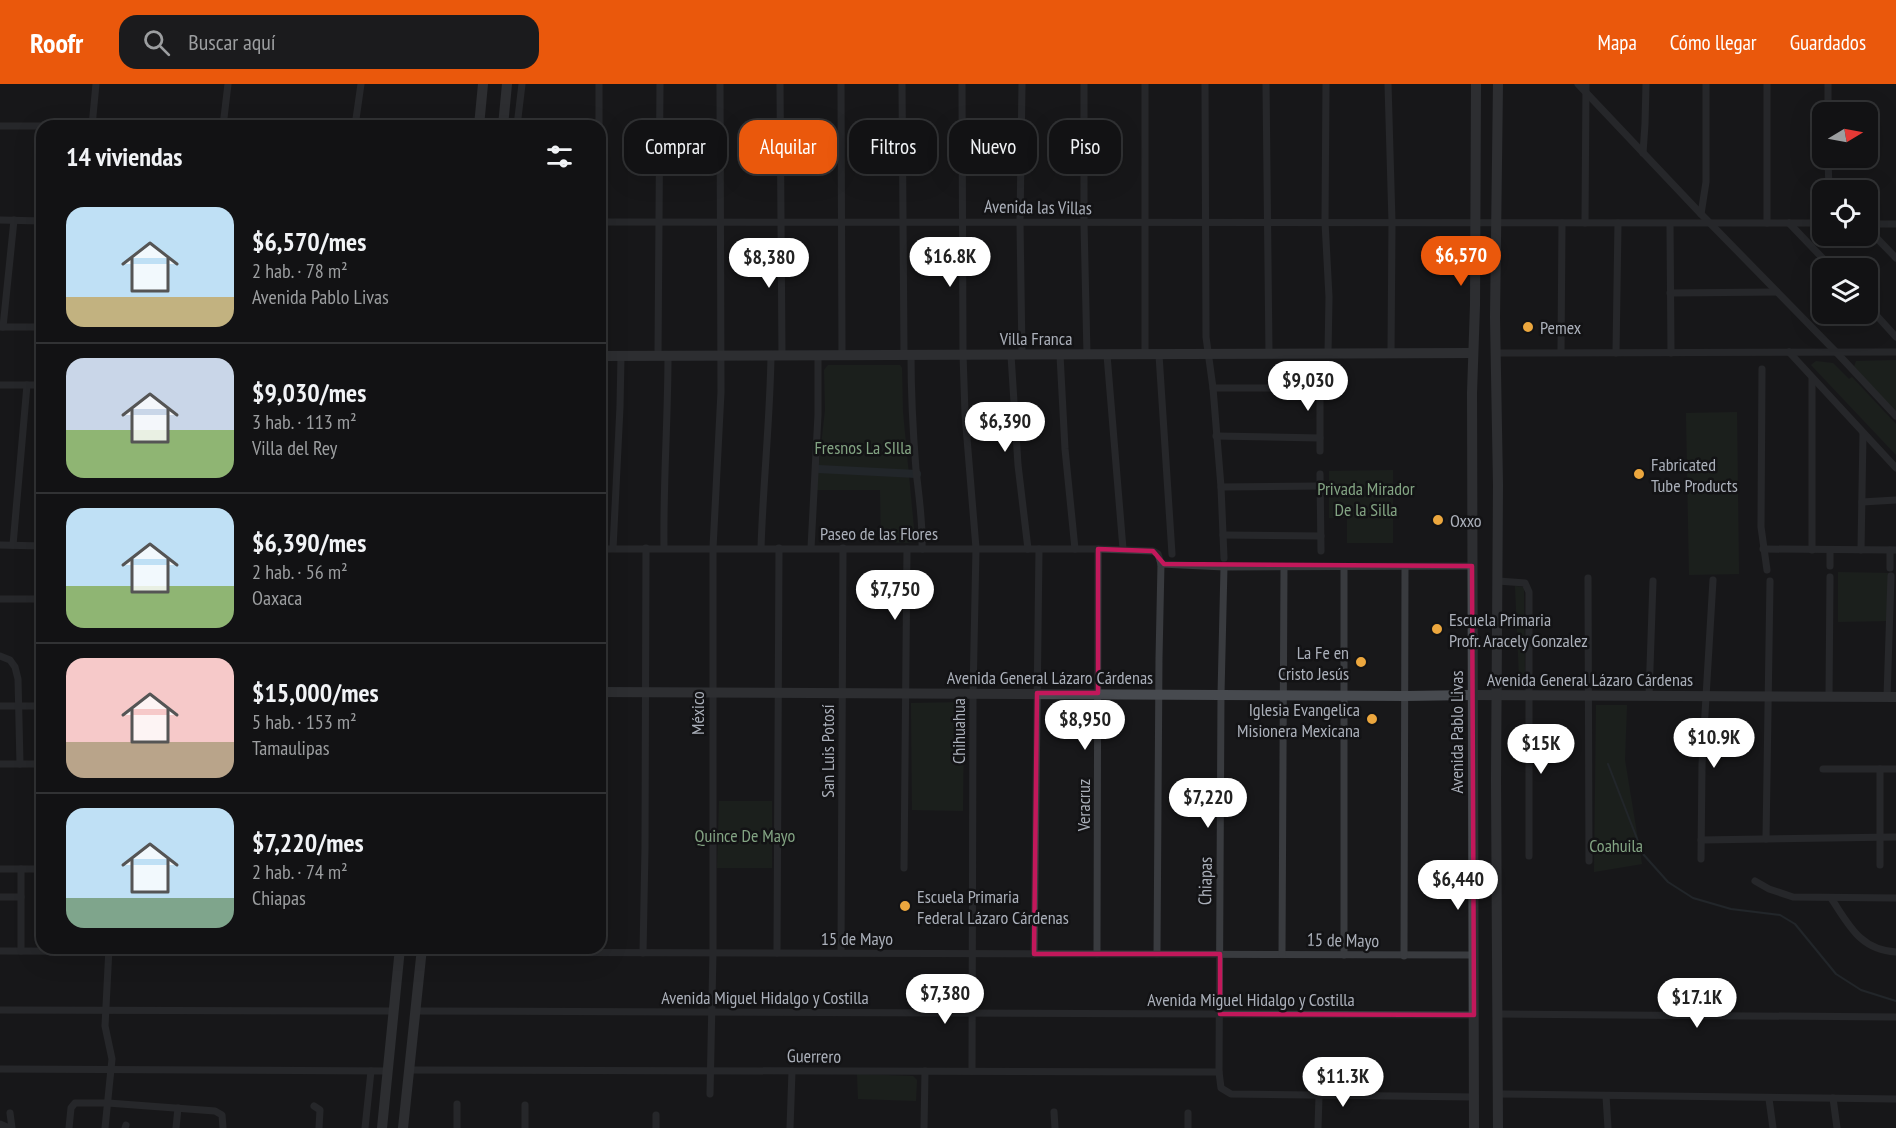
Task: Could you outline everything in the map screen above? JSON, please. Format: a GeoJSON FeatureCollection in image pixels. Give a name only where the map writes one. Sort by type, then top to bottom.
{"type":"FeatureCollection","features":[{"type":"Feature","properties":{"kind":"main road"},"geometry":{"type":"LineString","coordinates":[[480,120],[483,84]]}},
{"type":"Feature","properties":{"kind":"main road"},"geometry":{"type":"LineString","coordinates":[[504,120],[507,84]]}},
{"type":"Feature","properties":{"kind":"main road","name":"Avenida Pablo Livas"},"geometry":{"type":"LineString","coordinates":[[1474,1128],[1472,353],[1476,222],[1476,84]]}},
{"type":"Feature","properties":{"kind":"main road"},"geometry":{"type":"LineString","coordinates":[[1498,84],[1495,353],[1498,581],[1496,695],[1498,1128]]}},
{"type":"Feature","properties":{"kind":"main road","name":"Villa Franca"},"geometry":{"type":"LineString","coordinates":[[606,356],[1472,353]]}},
{"type":"Feature","properties":{"kind":"main road","name":"Avenida General Lázaro Cárdenas"},"geometry":{"type":"LineString","coordinates":[[606,692],[1892,697]]}},
{"type":"Feature","properties":{"kind":"main road"},"geometry":{"type":"LineString","coordinates":[[382,1128],[400,954]]}},
{"type":"Feature","properties":{"kind":"main road"},"geometry":{"type":"LineString","coordinates":[[403,1128],[422,954]]}},
{"type":"Feature","properties":{"kind":"street"},"geometry":{"type":"LineString","coordinates":[[93,120],[96,84]]}},
{"type":"Feature","properties":{"kind":"street"},"geometry":{"type":"LineString","coordinates":[[224,120],[228,84]]}},
{"type":"Feature","properties":{"kind":"street"},"geometry":{"type":"LineString","coordinates":[[356,120],[361,84]]}},
{"type":"Feature","properties":{"kind":"street"},"geometry":{"type":"LineString","coordinates":[[518,120],[522,84]]}},
{"type":"Feature","properties":{"kind":"street"},"geometry":{"type":"LineString","coordinates":[[599,84],[599,120]]}},
{"type":"Feature","properties":{"kind":"street"},"geometry":{"type":"LineString","coordinates":[[660,84],[658,223],[668,427],[663,494],[664,548]]}},
{"type":"Feature","properties":{"kind":"street","name":"México"},"geometry":{"type":"LineString","coordinates":[[710,1094],[713,952],[712,548],[719,434],[720,84]]}},
{"type":"Feature","properties":{"kind":"street"},"geometry":{"type":"LineString","coordinates":[[761,548],[763,488],[777,356],[781,222],[780,84]]}},
{"type":"Feature","properties":{"kind":"street"},"geometry":{"type":"LineString","coordinates":[[841,84],[842,356]]}},
{"type":"Feature","properties":{"kind":"street"},"geometry":{"type":"LineString","coordinates":[[902,84],[902,222],[908,355],[922,518],[922,549]]}},
{"type":"Feature","properties":{"kind":"street","name":"Chihuahua"},"geometry":{"type":"LineString","coordinates":[[962,84],[963,354],[965,414],[976,548],[973,694],[972,1071]]}},
{"type":"Feature","properties":{"kind":"street"},"geometry":{"type":"LineString","coordinates":[[1022,84],[1017,355],[1018,465],[1028,549]]}},
{"type":"Feature","properties":{"kind":"street"},"geometry":{"type":"LineString","coordinates":[[1084,84],[1087,355]]}},
{"type":"Feature","properties":{"kind":"street"},"geometry":{"type":"LineString","coordinates":[[1145,84],[1145,355]]}},
{"type":"Feature","properties":{"kind":"street"},"geometry":{"type":"LineString","coordinates":[[1205,84],[1207,354],[1213,388],[1224,558]]}},
{"type":"Feature","properties":{"kind":"street"},"geometry":{"type":"LineString","coordinates":[[1266,84],[1269,354]]}},
{"type":"Feature","properties":{"kind":"street"},"geometry":{"type":"LineString","coordinates":[[1326,84],[1325,222],[1329,297],[1328,353]]}},
{"type":"Feature","properties":{"kind":"street"},"geometry":{"type":"LineString","coordinates":[[1388,84],[1392,222],[1391,354]]}},
{"type":"Feature","properties":{"kind":"street"},"geometry":{"type":"LineString","coordinates":[[1578,84],[1896,416]]}},
{"type":"Feature","properties":{"kind":"street"},"geometry":{"type":"LineString","coordinates":[[1584,223],[1586,84]]}},
{"type":"Feature","properties":{"kind":"street"},"geometry":{"type":"LineString","coordinates":[[1642,153],[1646,124],[1646,84]]}},
{"type":"Feature","properties":{"kind":"street"},"geometry":{"type":"LineString","coordinates":[[1701,214],[1706,182],[1706,84]]}},
{"type":"Feature","properties":{"kind":"street"},"geometry":{"type":"LineString","coordinates":[[1767,84],[1767,223]]}},
{"type":"Feature","properties":{"kind":"street"},"geometry":{"type":"LineString","coordinates":[[1828,84],[1828,102]]}},
{"type":"Feature","properties":{"kind":"street"},"geometry":{"type":"LineString","coordinates":[[0,126],[36,126]]}},
{"type":"Feature","properties":{"kind":"street"},"geometry":{"type":"LineString","coordinates":[[0,220],[36,221]]}},
{"type":"Feature","properties":{"kind":"street"},"geometry":{"type":"LineString","coordinates":[[14,220],[1,327],[36,327]]}},
{"type":"Feature","properties":{"kind":"street","name":"Avenida las Villas"},"geometry":{"type":"LineString","coordinates":[[606,222],[1476,222]]}},
{"type":"Feature","properties":{"kind":"street"},"geometry":{"type":"LineString","coordinates":[[1476,222],[1812,223]]}},
{"type":"Feature","properties":{"kind":"street"},"geometry":{"type":"LineString","coordinates":[[1561,352],[1562,223]]}},
{"type":"Feature","properties":{"kind":"street"},"geometry":{"type":"LineString","coordinates":[[1790,223],[1823,258]]}},
{"type":"Feature","properties":{"kind":"street"},"geometry":{"type":"LineString","coordinates":[[1616,353],[1618,224]]}},
{"type":"Feature","properties":{"kind":"street"},"geometry":{"type":"LineString","coordinates":[[1670,224],[1671,353]]}},
{"type":"Feature","properties":{"kind":"street"},"geometry":{"type":"LineString","coordinates":[[1878,224],[1896,224]]}},
{"type":"Feature","properties":{"kind":"street"},"geometry":{"type":"LineString","coordinates":[[1878,239],[1896,258]]}},
{"type":"Feature","properties":{"kind":"street"},"geometry":{"type":"LineString","coordinates":[[1670,293],[1777,292]]}},
{"type":"Feature","properties":{"kind":"street"},"geometry":{"type":"LineString","coordinates":[[1878,317],[1896,337]]}},
{"type":"Feature","properties":{"kind":"street"},"geometry":{"type":"LineString","coordinates":[[1789,352],[1896,468]]}},
{"type":"Feature","properties":{"kind":"street"},"geometry":{"type":"LineString","coordinates":[[1495,353],[1896,352]]}},
{"type":"Feature","properties":{"kind":"street"},"geometry":{"type":"LineString","coordinates":[[1060,355],[1065,449],[1076,549]]}},
{"type":"Feature","properties":{"kind":"street"},"geometry":{"type":"LineString","coordinates":[[1107,355],[1123,549]]}},
{"type":"Feature","properties":{"kind":"street"},"geometry":{"type":"LineString","coordinates":[[1159,355],[1172,554]]}},
{"type":"Feature","properties":{"kind":"street"},"geometry":{"type":"LineString","coordinates":[[613,548],[621,356]]}},
{"type":"Feature","properties":{"kind":"street"},"geometry":{"type":"LineString","coordinates":[[811,548],[818,415],[818,356]]}},
{"type":"Feature","properties":{"kind":"street"},"geometry":{"type":"LineString","coordinates":[[1762,369],[1760,510],[1767,570]]}},
{"type":"Feature","properties":{"kind":"street"},"geometry":{"type":"LineString","coordinates":[[1320,373],[1320,452]]}},
{"type":"Feature","properties":{"kind":"street"},"geometry":{"type":"LineString","coordinates":[[1812,379],[1812,550]]}},
{"type":"Feature","properties":{"kind":"street"},"geometry":{"type":"LineString","coordinates":[[0,385],[36,385]]}},
{"type":"Feature","properties":{"kind":"street"},"geometry":{"type":"LineString","coordinates":[[13,545],[27,385]]}},
{"type":"Feature","properties":{"kind":"street"},"geometry":{"type":"LineString","coordinates":[[1213,388],[1320,388]]}},
{"type":"Feature","properties":{"kind":"street"},"geometry":{"type":"LineString","coordinates":[[1861,550],[1863,433]]}},
{"type":"Feature","properties":{"kind":"street"},"geometry":{"type":"LineString","coordinates":[[1216,436],[1320,438]]}},
{"type":"Feature","properties":{"kind":"street"},"geometry":{"type":"LineString","coordinates":[[1320,474],[1322,551]]}},
{"type":"Feature","properties":{"kind":"street"},"geometry":{"type":"LineString","coordinates":[[1221,487],[1321,486]]}},
{"type":"Feature","properties":{"kind":"street"},"geometry":{"type":"LineString","coordinates":[[1862,502],[1896,500]]}},
{"type":"Feature","properties":{"kind":"street"},"geometry":{"type":"LineString","coordinates":[[1223,536],[1321,536]]}},
{"type":"Feature","properties":{"kind":"street"},"geometry":{"type":"LineString","coordinates":[[0,545],[36,546]]}},
{"type":"Feature","properties":{"kind":"street"},"geometry":{"type":"LineString","coordinates":[[643,953],[645,548]]}},
{"type":"Feature","properties":{"kind":"street"},"geometry":{"type":"LineString","coordinates":[[777,953],[779,548]]}},
{"type":"Feature","properties":{"kind":"street","name":"San Luis Potosí"},"geometry":{"type":"LineString","coordinates":[[841,953],[843,548]]}},
{"type":"Feature","properties":{"kind":"street","name":"Paseo de las Flores"},"geometry":{"type":"LineString","coordinates":[[606,549],[1123,549],[1153,551],[1158,554],[1161,564]]}},
{"type":"Feature","properties":{"kind":"street"},"geometry":{"type":"LineString","coordinates":[[904,868],[907,549]]}},
{"type":"Feature","properties":{"kind":"street"},"geometry":{"type":"LineString","coordinates":[[1034,954],[1039,549]]}},
{"type":"Feature","properties":{"kind":"street","name":"Veracruz"},"geometry":{"type":"LineString","coordinates":[[1097,954],[1098,549]]}},
{"type":"Feature","properties":{"kind":"street"},"geometry":{"type":"LineString","coordinates":[[1763,549],[1893,550],[1890,572],[1892,697]]}},
{"type":"Feature","properties":{"kind":"street"},"geometry":{"type":"LineString","coordinates":[[1830,550],[1830,566]]}},
{"type":"Feature","properties":{"kind":"street"},"geometry":{"type":"LineString","coordinates":[[1157,954],[1161,564],[1224,567],[1472,566]]}},
{"type":"Feature","properties":{"kind":"street","name":"Chiapas"},"geometry":{"type":"LineString","coordinates":[[1224,567],[1221,694],[1219,1072],[1221,1088],[1231,1094],[1319,1096]]}},
{"type":"Feature","properties":{"kind":"street"},"geometry":{"type":"LineString","coordinates":[[1282,954],[1284,567]]}},
{"type":"Feature","properties":{"kind":"street"},"geometry":{"type":"LineString","coordinates":[[1344,567],[1343,695],[1346,795],[1344,955]]}},
{"type":"Feature","properties":{"kind":"street"},"geometry":{"type":"LineString","coordinates":[[1404,956],[1405,567]]}},
{"type":"Feature","properties":{"kind":"street"},"geometry":{"type":"LineString","coordinates":[[1829,697],[1830,576]]}},
{"type":"Feature","properties":{"kind":"street"},"geometry":{"type":"LineString","coordinates":[[1588,578],[1589,861]]}},
{"type":"Feature","properties":{"kind":"street"},"geometry":{"type":"LineString","coordinates":[[1701,859],[1702,756],[1713,580]]}},
{"type":"Feature","properties":{"kind":"street"},"geometry":{"type":"LineString","coordinates":[[1498,581],[1522,582],[1528,586],[1529,856]]}},
{"type":"Feature","properties":{"kind":"street"},"geometry":{"type":"LineString","coordinates":[[1649,696],[1653,581]]}},
{"type":"Feature","properties":{"kind":"street"},"geometry":{"type":"LineString","coordinates":[[1766,839],[1770,581]]}},
{"type":"Feature","properties":{"kind":"street"},"geometry":{"type":"LineString","coordinates":[[0,599],[36,599]]}},
{"type":"Feature","properties":{"kind":"street"},"geometry":{"type":"LineString","coordinates":[[0,656],[7,658],[15,667],[19,688],[20,764]]}},
{"type":"Feature","properties":{"kind":"street"},"geometry":{"type":"LineString","coordinates":[[0,706],[36,706]]}},
{"type":"Feature","properties":{"kind":"street"},"geometry":{"type":"LineString","coordinates":[[0,764],[36,764]]}},
{"type":"Feature","properties":{"kind":"street"},"geometry":{"type":"LineString","coordinates":[[1823,769],[1896,769]]}},
{"type":"Feature","properties":{"kind":"street"},"geometry":{"type":"LineString","coordinates":[[1880,769],[1880,866]]}},
{"type":"Feature","properties":{"kind":"street"},"geometry":{"type":"LineString","coordinates":[[1701,840],[1896,837]]}},
{"type":"Feature","properties":{"kind":"street"},"geometry":{"type":"LineString","coordinates":[[0,869],[36,869]]}},
{"type":"Feature","properties":{"kind":"street"},"geometry":{"type":"LineString","coordinates":[[21,869],[21,951]]}},
{"type":"Feature","properties":{"kind":"street"},"geometry":{"type":"LineString","coordinates":[[1755,881],[1780,894],[1793,897],[1896,898]]}},
{"type":"Feature","properties":{"kind":"street"},"geometry":{"type":"LineString","coordinates":[[0,897],[21,897]]}},
{"type":"Feature","properties":{"kind":"street"},"geometry":{"type":"LineString","coordinates":[[1831,898],[1865,944],[1873,948],[1896,952]]}},
{"type":"Feature","properties":{"kind":"street"},"geometry":{"type":"LineString","coordinates":[[0,951],[36,951]]}},
{"type":"Feature","properties":{"kind":"street","name":"15 de Mayo"},"geometry":{"type":"LineString","coordinates":[[606,951],[1473,955]]}},
{"type":"Feature","properties":{"kind":"street"},"geometry":{"type":"LineString","coordinates":[[105,1128],[111,1070],[111,1049],[105,1026],[109,954]]}},
{"type":"Feature","properties":{"kind":"street"},"geometry":{"type":"LineString","coordinates":[[1700,993],[1700,1016]]}},
{"type":"Feature","properties":{"kind":"street"},"geometry":{"type":"LineString","coordinates":[[0,1010],[394,1011]]}},
{"type":"Feature","properties":{"kind":"street","name":"Avenida Miguel Hidalgo y Costilla"},"geometry":{"type":"LineString","coordinates":[[416,1011],[1473,1015]]}},
{"type":"Feature","properties":{"kind":"street"},"geometry":{"type":"LineString","coordinates":[[1498,1014],[1896,1017]]}},
{"type":"Feature","properties":{"kind":"street"},"geometry":{"type":"LineString","coordinates":[[0,1069],[388,1071]]}},
{"type":"Feature","properties":{"kind":"street","name":"Guerrero"},"geometry":{"type":"LineString","coordinates":[[409,1070],[1219,1072]]}},
{"type":"Feature","properties":{"kind":"street"},"geometry":{"type":"LineString","coordinates":[[365,1128],[371,1071]]}},
{"type":"Feature","properties":{"kind":"street"},"geometry":{"type":"LineString","coordinates":[[790,1128],[792,1071]]}},
{"type":"Feature","properties":{"kind":"street"},"geometry":{"type":"LineString","coordinates":[[924,1128],[925,1071]]}},
{"type":"Feature","properties":{"kind":"street"},"geometry":{"type":"LineString","coordinates":[[1498,1094],[1896,1099]]}},
{"type":"Feature","properties":{"kind":"street"},"geometry":{"type":"LineString","coordinates":[[1318,1128],[1319,1096],[1475,1097]]}},
{"type":"Feature","properties":{"kind":"street"},"geometry":{"type":"LineString","coordinates":[[1606,1096],[1608,1128]]}},
{"type":"Feature","properties":{"kind":"street"},"geometry":{"type":"LineString","coordinates":[[1833,1098],[1837,1128]]}},
{"type":"Feature","properties":{"kind":"street"},"geometry":{"type":"LineString","coordinates":[[1769,1099],[1773,1128]]}},
{"type":"Feature","properties":{"kind":"street"},"geometry":{"type":"LineString","coordinates":[[69,1128],[71,1108],[75,1103],[108,1103],[215,1111],[222,1115],[223,1128]]}},
{"type":"Feature","properties":{"kind":"street"},"geometry":{"type":"LineString","coordinates":[[457,1104],[457,1128]]}},
{"type":"Feature","properties":{"kind":"street"},"geometry":{"type":"LineString","coordinates":[[525,1105],[525,1128]]}},
{"type":"Feature","properties":{"kind":"street"},"geometry":{"type":"LineString","coordinates":[[314,1106],[321,1114],[319,1128]]}},
{"type":"Feature","properties":{"kind":"street"},"geometry":{"type":"LineString","coordinates":[[176,1128],[178,1108]]}},
{"type":"Feature","properties":{"kind":"street"},"geometry":{"type":"LineString","coordinates":[[1054,1112],[1055,1128]]}},
{"type":"Feature","properties":{"kind":"street"},"geometry":{"type":"LineString","coordinates":[[0,1124],[10,1128],[10,1113]]}},
{"type":"Feature","properties":{"kind":"street"},"geometry":{"type":"LineString","coordinates":[[1188,1113],[1188,1128]]}},
{"type":"Feature","properties":{"kind":"street"},"geometry":{"type":"LineString","coordinates":[[656,1114],[656,1128]]}},
{"type":"Feature","properties":{"kind":"highlighted area"},"geometry":{"type":"Polygon","coordinates":[[[1098,549],[1153,551],[1164,564],[1472,566],[1474,1015],[1220,1014],[1220,954],[1034,954],[1037,693],[1098,693],[1098,549]]]}},
{"type":"Feature","properties":{"kind":"green space"},"geometry":{"type":"Polygon","coordinates":[[[1896,360],[1896,412],[1854,367],[1856,361],[1896,360]]]}},
{"type":"Feature","properties":{"kind":"green space"},"geometry":{"type":"Polygon","coordinates":[[[1816,361],[1833,363],[1849,379],[1852,377],[1896,424],[1896,455],[1811,365],[1816,361]]]}},
{"type":"Feature","properties":{"kind":"green space","name":"Fresnos La SIlla"},"geometry":{"type":"Polygon","coordinates":[[[828,365],[900,365],[902,368],[903,412],[915,539],[911,543],[881,542],[880,490],[816,490],[825,410],[824,370],[828,365]]]}},
{"type":"Feature","properties":{"kind":"green space"},"geometry":{"type":"Polygon","coordinates":[[[1737,412],[1739,574],[1689,575],[1686,413],[1737,412]]]}},
{"type":"Feature","properties":{"kind":"green space","name":"Privada Mirador De la Silla"},"geometry":{"type":"Polygon","coordinates":[[[1393,470],[1393,543],[1347,543],[1347,518],[1329,518],[1329,471],[1393,470]]]}},
{"type":"Feature","properties":{"kind":"green space"},"geometry":{"type":"Polygon","coordinates":[[[1838,572],[1890,573],[1889,621],[1838,622],[1838,572]]]}},
{"type":"Feature","properties":{"kind":"green space"},"geometry":{"type":"Polygon","coordinates":[[[1515,586],[1524,587],[1525,681],[1519,677],[1515,586]]]}},
{"type":"Feature","properties":{"kind":"green space"},"geometry":{"type":"Polygon","coordinates":[[[964,702],[963,811],[912,810],[911,703],[964,702]]]}},
{"type":"Feature","properties":{"kind":"green space","name":"Coahuila"},"geometry":{"type":"Polygon","coordinates":[[[1596,705],[1627,705],[1625,760],[1642,864],[1594,872],[1596,705]]]}},
{"type":"Feature","properties":{"kind":"green space","name":"Quince De Mayo"},"geometry":{"type":"Polygon","coordinates":[[[719,801],[772,801],[772,868],[717,868],[719,801]]]}},
{"type":"Feature","properties":{"kind":"green space"},"geometry":{"type":"Polygon","coordinates":[[[857,1074],[913,1076],[917,1080],[916,1101],[858,1099],[857,1074]]]}},
{"type":"Feature","properties":{"kind":"waterway"},"geometry":{"type":"LineString","coordinates":[[818,469],[917,474]]}},
{"type":"Feature","properties":{"kind":"waterway"},"geometry":{"type":"LineString","coordinates":[[1608,764],[1643,854],[1668,882],[1693,898],[1731,909],[1780,915],[1795,924],[1836,974],[1861,990],[1896,1001]]}},
{"type":"Feature","properties":{"kind":"place","name":"Pemex"},"geometry":{"type":"Point","coordinates":[1528,327]}},
{"type":"Feature","properties":{"kind":"place","name":"Fabricated Tube Products"},"geometry":{"type":"Point","coordinates":[1639,474]}},
{"type":"Feature","properties":{"kind":"place","name":"Oxxo"},"geometry":{"type":"Point","coordinates":[1438,520]}},
{"type":"Feature","properties":{"kind":"place","name":"Escuela Primaria Profr. Aracely Gonzalez"},"geometry":{"type":"Point","coordinates":[1437,629]}},
{"type":"Feature","properties":{"kind":"place","name":"La Fe en Cristo Jesús"},"geometry":{"type":"Point","coordinates":[1361,662]}},
{"type":"Feature","properties":{"kind":"place","name":"Iglesia Evangelica Misionera Mexicana"},"geometry":{"type":"Point","coordinates":[1372,719]}},
{"type":"Feature","properties":{"kind":"place","name":"Escuela Primaria Federal Lázaro Cárdenas"},"geometry":{"type":"Point","coordinates":[905,906]}}]}
